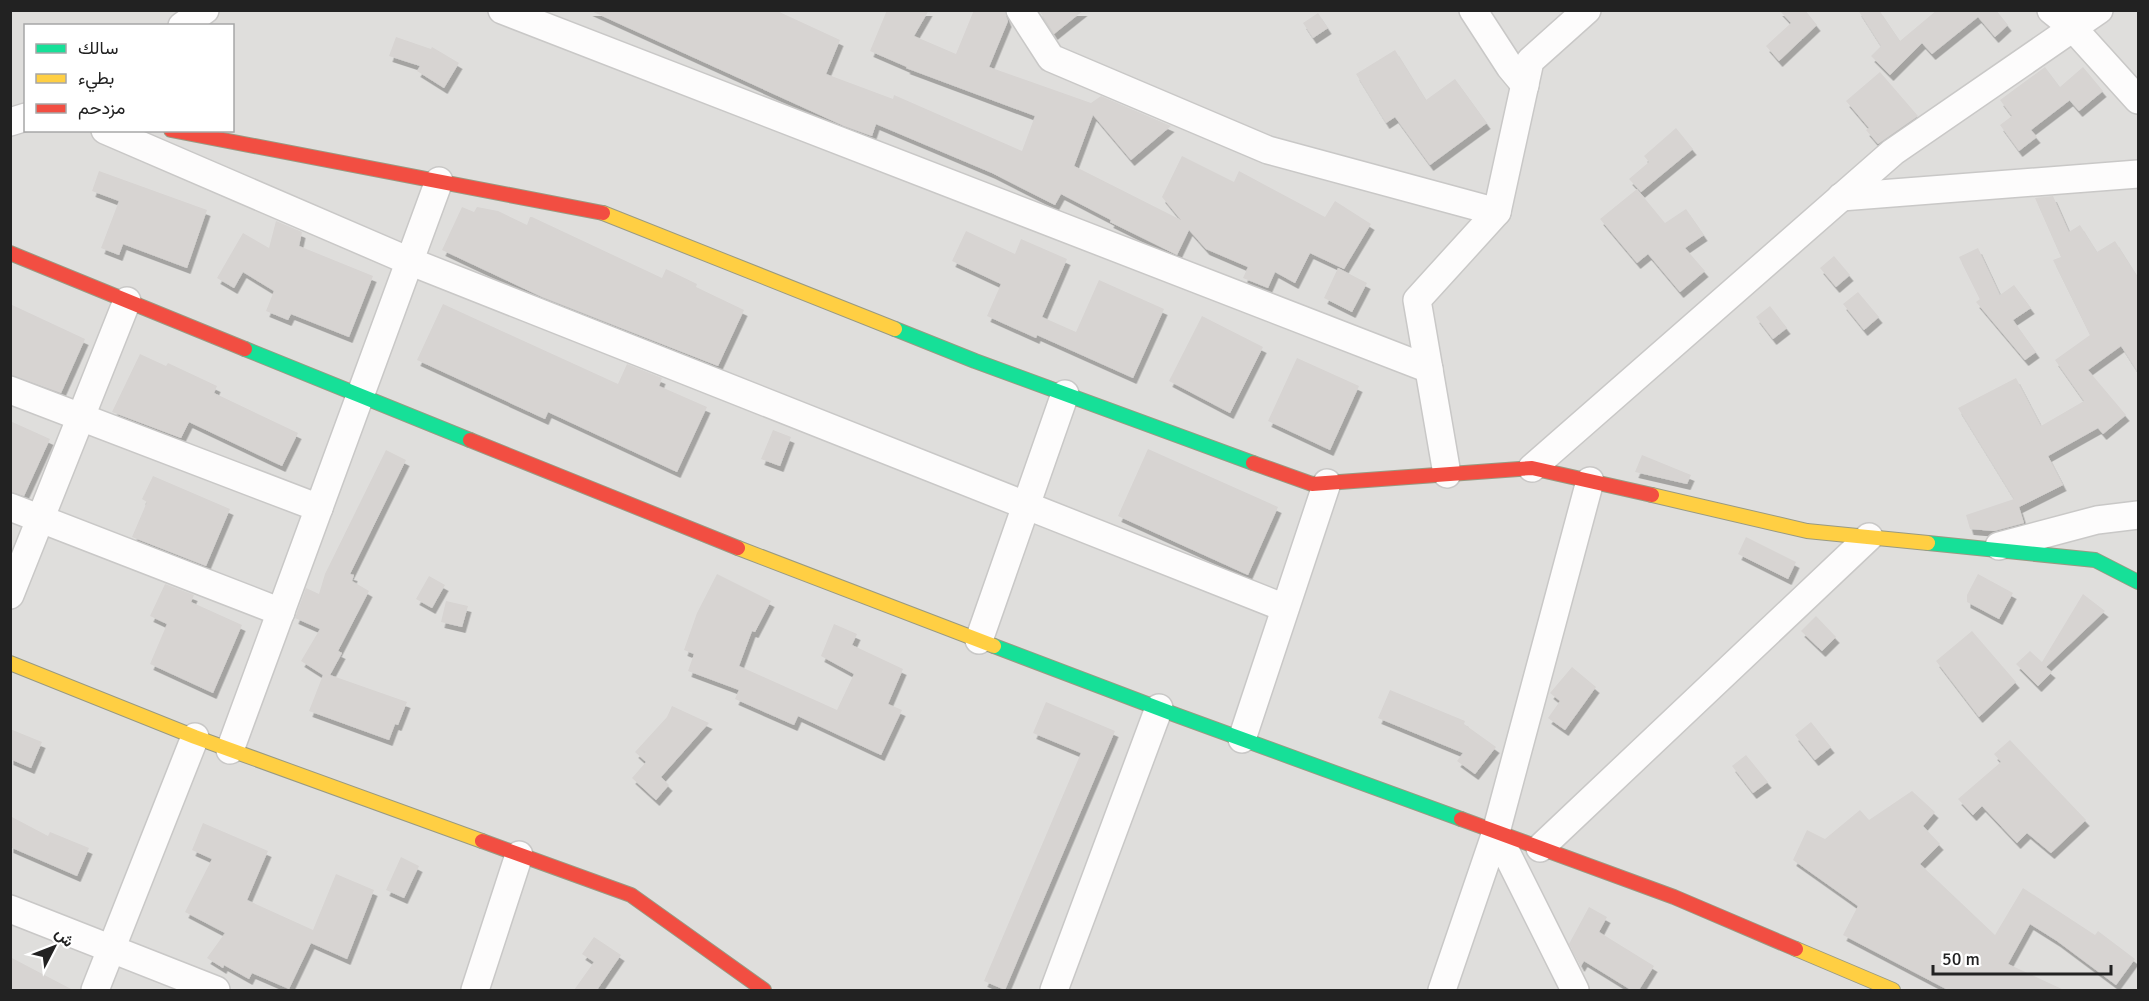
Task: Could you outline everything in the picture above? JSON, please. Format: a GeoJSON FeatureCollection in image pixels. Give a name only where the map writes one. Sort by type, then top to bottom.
{"type":"FeatureCollection","features":[{"type":"Feature","properties":{"kind":"street"},"geometry":{"type":"LineString","coordinates":[[185,24],[205,10]]}},
{"type":"Feature","properties":{"kind":"street"},"geometry":{"type":"LineString","coordinates":[[502,10],[1429,369]]}},
{"type":"Feature","properties":{"kind":"street"},"geometry":{"type":"LineString","coordinates":[[1020,10],[1051,58],[1246,141],[1268,150],[1497,212]]}},
{"type":"Feature","properties":{"kind":"street"},"geometry":{"type":"LineString","coordinates":[[1473,10],[1510,67],[1525,85]]}},
{"type":"Feature","properties":{"kind":"street"},"geometry":{"type":"LineString","coordinates":[[1447,474],[1417,300],[1497,212],[1530,61],[1587,10]]}},
{"type":"Feature","properties":{"kind":"street"},"geometry":{"type":"LineString","coordinates":[[2051,10],[2072,27],[2139,100]]}},
{"type":"Feature","properties":{"kind":"street"},"geometry":{"type":"LineString","coordinates":[[1532,468],[1893,152],[2099,10]]}},
{"type":"Feature","properties":{"kind":"street"},"geometry":{"type":"LineString","coordinates":[[110,132],[409,261],[1286,608]]}},
{"type":"Feature","properties":{"kind":"street"},"geometry":{"type":"LineString","coordinates":[[182,132],[599,211],[975,361],[1312,484],[1532,468],[1807,531],[2095,560],[2139,582]]}},
{"type":"Feature","properties":{"kind":"street"},"geometry":{"type":"LineString","coordinates":[[1840,198],[2139,174]]}},
{"type":"Feature","properties":{"kind":"street"},"geometry":{"type":"LineString","coordinates":[[230,750],[439,181]]}},
{"type":"Feature","properties":{"kind":"street"},"geometry":{"type":"LineString","coordinates":[[10,253],[685,528],[1242,739],[1674,897],[1893,990]]}},
{"type":"Feature","properties":{"kind":"street"},"geometry":{"type":"LineString","coordinates":[[10,595],[127,301]]}},
{"type":"Feature","properties":{"kind":"street"},"geometry":{"type":"LineString","coordinates":[[10,390],[319,508]]}},
{"type":"Feature","properties":{"kind":"street"},"geometry":{"type":"LineString","coordinates":[[979,640],[1065,394]]}},
{"type":"Feature","properties":{"kind":"street"},"geometry":{"type":"LineString","coordinates":[[1442,990],[1496,832],[1590,481]]}},
{"type":"Feature","properties":{"kind":"street"},"geometry":{"type":"LineString","coordinates":[[1242,739],[1327,483]]}},
{"type":"Feature","properties":{"kind":"street"},"geometry":{"type":"LineString","coordinates":[[10,507],[281,612]]}},
{"type":"Feature","properties":{"kind":"street"},"geometry":{"type":"LineString","coordinates":[[1990,549],[2097,520],[2139,515]]}},
{"type":"Feature","properties":{"kind":"street"},"geometry":{"type":"LineString","coordinates":[[1540,848],[1869,537]]}},
{"type":"Feature","properties":{"kind":"street"},"geometry":{"type":"LineString","coordinates":[[10,663],[195,737],[632,895],[764,990]]}},
{"type":"Feature","properties":{"kind":"street"},"geometry":{"type":"LineString","coordinates":[[1053,990],[1159,708]]}},
{"type":"Feature","properties":{"kind":"street"},"geometry":{"type":"LineString","coordinates":[[95,990],[195,737]]}},
{"type":"Feature","properties":{"kind":"street"},"geometry":{"type":"LineString","coordinates":[[1496,832],[1575,990]]}},
{"type":"Feature","properties":{"kind":"street"},"geometry":{"type":"LineString","coordinates":[[475,990],[519,855]]}},
{"type":"Feature","properties":{"kind":"street"},"geometry":{"type":"LineString","coordinates":[[10,909],[216,990]]}},
{"type":"Feature","properties":{"kind":"shaded area"},"geometry":{"type":"Polygon","coordinates":[[[11,11],[2138,11],[2138,990],[11,990],[11,11]]]}},
{"type":"Feature","properties":{"kind":"building"},"geometry":{"type":"Polygon","coordinates":[[[589,10],[775,10],[840,40],[826,74],[893,99],[894,95],[1022,151],[1035,116],[906,68],[870,51],[887,10],[929,10],[914,36],[956,54],[974,10],[1004,10],[1008,21],[989,67],[1091,103],[1101,96],[1171,126],[1131,160],[1093,115],[1074,166],[1181,220],[1162,197],[1182,156],[1234,182],[1239,171],[1325,217],[1335,201],[1371,224],[1344,269],[1310,253],[1295,283],[1275,272],[1268,288],[1243,278],[1248,267],[1206,249],[1189,230],[1177,255],[1110,222],[1111,220],[1061,194],[1055,205],[992,173],[876,124],[872,136],[844,126],[589,10]]]}},
{"type":"Feature","properties":{"kind":"building"},"geometry":{"type":"Polygon","coordinates":[[[1039,10],[1084,10],[1054,34],[1039,10]]]}},
{"type":"Feature","properties":{"kind":"building"},"geometry":{"type":"Polygon","coordinates":[[[1779,10],[1805,10],[1817,25],[1779,61],[1766,46],[1791,23],[1779,10]]]}},
{"type":"Feature","properties":{"kind":"building"},"geometry":{"type":"Polygon","coordinates":[[[1858,10],[1879,10],[1900,41],[1937,10],[1996,10],[2008,25],[1995,37],[1978,17],[1932,54],[1922,43],[1890,75],[1871,56],[1881,46],[1858,10]]]}},
{"type":"Feature","properties":{"kind":"building"},"geometry":{"type":"Polygon","coordinates":[[[1318,13],[1328,28],[1313,38],[1303,23],[1318,13]]]}},
{"type":"Feature","properties":{"kind":"building"},"geometry":{"type":"Polygon","coordinates":[[[396,37],[431,49],[432,47],[459,63],[444,88],[417,71],[420,66],[389,56],[396,37]]]}},
{"type":"Feature","properties":{"kind":"building"},"geometry":{"type":"Polygon","coordinates":[[[1395,50],[1426,100],[1455,79],[1487,123],[1430,165],[1395,117],[1386,123],[1356,74],[1395,50]]]}},
{"type":"Feature","properties":{"kind":"building"},"geometry":{"type":"Polygon","coordinates":[[[2045,67],[2060,87],[2083,67],[2103,91],[2079,111],[2070,100],[2031,130],[2037,137],[2019,151],[2000,125],[2012,116],[2000,100],[2045,67]]]}},
{"type":"Feature","properties":{"kind":"building"},"geometry":{"type":"Polygon","coordinates":[[[1880,72],[1918,116],[1878,144],[1866,130],[1869,128],[1846,101],[1880,72]]]}},
{"type":"Feature","properties":{"kind":"building"},"geometry":{"type":"Polygon","coordinates":[[[1676,128],[1693,149],[1641,192],[1629,179],[1649,162],[1644,156],[1676,128]]]}},
{"type":"Feature","properties":{"kind":"building"},"geometry":{"type":"Polygon","coordinates":[[[99,171],[207,210],[187,268],[123,244],[119,255],[101,248],[119,201],[92,191],[99,171]]]}},
{"type":"Feature","properties":{"kind":"building"},"geometry":{"type":"Polygon","coordinates":[[[1637,189],[1665,223],[1686,209],[1704,235],[1685,248],[1705,271],[1680,292],[1648,254],[1637,263],[1600,219],[1637,189]]]}},
{"type":"Feature","properties":{"kind":"building"},"geometry":{"type":"Polygon","coordinates":[[[2053,196],[2069,232],[2080,225],[2097,252],[2115,241],[2139,279],[2139,374],[2121,346],[2088,370],[2126,415],[2103,434],[2098,428],[2048,456],[2063,485],[2019,507],[2024,523],[1994,531],[1970,529],[1966,515],[2014,499],[1958,408],[2016,378],[2041,426],[2084,401],[2055,360],[2090,335],[2053,260],[2061,257],[2035,198],[2053,196]]]}},
{"type":"Feature","properties":{"kind":"building"},"geometry":{"type":"Polygon","coordinates":[[[462,207],[474,212],[477,207],[498,211],[527,225],[532,217],[662,278],[666,269],[697,284],[696,287],[744,310],[718,366],[542,297],[442,250],[462,207]]]}},
{"type":"Feature","properties":{"kind":"building"},"geometry":{"type":"Polygon","coordinates":[[[276,221],[302,232],[299,246],[373,276],[349,337],[291,314],[288,320],[266,311],[274,291],[243,272],[234,288],[217,278],[243,233],[269,248],[276,221]]]}},
{"type":"Feature","properties":{"kind":"building"},"geometry":{"type":"Polygon","coordinates":[[[966,231],[1015,254],[1021,239],[1067,259],[1042,317],[1076,332],[1099,280],[1164,309],[1133,378],[1037,335],[1036,338],[987,316],[1001,284],[952,261],[966,231]]]}},
{"type":"Feature","properties":{"kind":"building"},"geometry":{"type":"Polygon","coordinates":[[[1978,248],[2000,295],[2014,285],[2031,308],[2013,320],[2036,352],[2025,360],[1976,302],[1980,299],[1959,257],[1978,248]]]}},
{"type":"Feature","properties":{"kind":"building"},"geometry":{"type":"Polygon","coordinates":[[[1834,256],[1850,275],[1836,287],[1820,268],[1834,256]]]}},
{"type":"Feature","properties":{"kind":"building"},"geometry":{"type":"Polygon","coordinates":[[[1338,268],[1367,283],[1352,312],[1324,298],[1338,268]]]}},
{"type":"Feature","properties":{"kind":"building"},"geometry":{"type":"Polygon","coordinates":[[[1858,292],[1879,317],[1864,330],[1843,304],[1858,292]]]}},
{"type":"Feature","properties":{"kind":"building"},"geometry":{"type":"Polygon","coordinates":[[[10,304],[85,339],[61,393],[10,375],[10,304]]]}},
{"type":"Feature","properties":{"kind":"building"},"geometry":{"type":"Polygon","coordinates":[[[443,304],[618,384],[627,364],[662,378],[659,386],[707,407],[677,472],[548,412],[545,419],[417,360],[443,304]]]}},
{"type":"Feature","properties":{"kind":"building"},"geometry":{"type":"Polygon","coordinates":[[[1770,306],[1787,328],[1773,339],[1756,317],[1770,306]]]}},
{"type":"Feature","properties":{"kind":"building"},"geometry":{"type":"Polygon","coordinates":[[[1202,316],[1263,347],[1230,413],[1169,381],[1202,316]]]}},
{"type":"Feature","properties":{"kind":"building"},"geometry":{"type":"Polygon","coordinates":[[[140,354],[166,366],[168,363],[217,386],[214,393],[298,433],[282,466],[189,422],[181,438],[112,412],[140,354]]]}},
{"type":"Feature","properties":{"kind":"building"},"geometry":{"type":"Polygon","coordinates":[[[1297,358],[1359,386],[1330,450],[1268,421],[1297,358]]]}},
{"type":"Feature","properties":{"kind":"building"},"geometry":{"type":"Polygon","coordinates":[[[10,421],[50,439],[24,496],[10,492],[10,421]]]}},
{"type":"Feature","properties":{"kind":"building"},"geometry":{"type":"Polygon","coordinates":[[[773,430],[791,437],[780,466],[761,459],[773,430]]]}},
{"type":"Feature","properties":{"kind":"building"},"geometry":{"type":"Polygon","coordinates":[[[1148,449],[1278,507],[1248,575],[1118,516],[1148,449]]]}},
{"type":"Feature","properties":{"kind":"building"},"geometry":{"type":"Polygon","coordinates":[[[386,450],[406,460],[350,574],[354,575],[352,581],[369,591],[338,651],[342,653],[330,675],[407,702],[389,740],[309,711],[323,675],[301,661],[320,629],[295,618],[306,588],[319,594],[325,574],[386,450]]]}},
{"type":"Feature","properties":{"kind":"building"},"geometry":{"type":"Polygon","coordinates":[[[1642,455],[1691,475],[1687,484],[1635,472],[1642,455]]]}},
{"type":"Feature","properties":{"kind":"building"},"geometry":{"type":"Polygon","coordinates":[[[153,476],[230,509],[206,566],[132,537],[147,502],[142,499],[153,476]]]}},
{"type":"Feature","properties":{"kind":"building"},"geometry":{"type":"Polygon","coordinates":[[[1746,537],[1796,562],[1788,579],[1738,554],[1746,537]]]}},
{"type":"Feature","properties":{"kind":"building"},"geometry":{"type":"Polygon","coordinates":[[[717,574],[771,601],[755,632],[752,631],[739,666],[837,710],[854,674],[821,656],[834,624],[857,634],[852,645],[903,669],[888,704],[902,710],[881,755],[798,716],[794,725],[735,699],[739,690],[688,671],[694,654],[684,650],[697,613],[717,574]]]}},
{"type":"Feature","properties":{"kind":"building"},"geometry":{"type":"Polygon","coordinates":[[[1978,574],[2013,593],[1999,619],[1967,602],[1967,595],[1978,574]]]}},
{"type":"Feature","properties":{"kind":"building"},"geometry":{"type":"Polygon","coordinates":[[[429,576],[445,585],[432,608],[416,599],[429,576]]]}},
{"type":"Feature","properties":{"kind":"building"},"geometry":{"type":"Polygon","coordinates":[[[165,584],[194,595],[191,602],[242,625],[213,693],[150,664],[167,624],[150,616],[165,584]]]}},
{"type":"Feature","properties":{"kind":"building"},"geometry":{"type":"Polygon","coordinates":[[[2083,594],[2105,611],[2046,667],[2052,672],[2038,686],[2016,664],[2030,651],[2042,662],[2083,594]]]}},
{"type":"Feature","properties":{"kind":"building"},"geometry":{"type":"Polygon","coordinates":[[[446,601],[468,606],[462,627],[441,622],[446,601]]]}},
{"type":"Feature","properties":{"kind":"building"},"geometry":{"type":"Polygon","coordinates":[[[1816,616],[1836,637],[1822,651],[1801,631],[1816,616]]]}},
{"type":"Feature","properties":{"kind":"building"},"geometry":{"type":"Polygon","coordinates":[[[1972,631],[2016,682],[1979,717],[1936,661],[1972,631]]]}},
{"type":"Feature","properties":{"kind":"building"},"geometry":{"type":"Polygon","coordinates":[[[1572,667],[1596,687],[1565,730],[1548,718],[1560,701],[1550,693],[1572,667]]]}},
{"type":"Feature","properties":{"kind":"building"},"geometry":{"type":"Polygon","coordinates":[[[1390,690],[1465,721],[1464,724],[1496,747],[1475,774],[1457,761],[1463,753],[1378,718],[1390,690]]]}},
{"type":"Feature","properties":{"kind":"building"},"geometry":{"type":"Polygon","coordinates":[[[1046,702],[1115,731],[1005,990],[984,981],[1081,753],[1033,733],[1046,702]]]}},
{"type":"Feature","properties":{"kind":"building"},"geometry":{"type":"Polygon","coordinates":[[[672,706],[709,723],[661,777],[669,785],[656,800],[632,778],[646,762],[635,752],[667,717],[672,706]]]}},
{"type":"Feature","properties":{"kind":"building"},"geometry":{"type":"Polygon","coordinates":[[[1811,722],[1831,747],[1815,760],[1795,735],[1811,722]]]}},
{"type":"Feature","properties":{"kind":"building"},"geometry":{"type":"Polygon","coordinates":[[[10,729],[42,742],[31,768],[10,759],[10,729]]]}},
{"type":"Feature","properties":{"kind":"building"},"geometry":{"type":"Polygon","coordinates":[[[2010,740],[2086,820],[2051,853],[2027,833],[2017,843],[1982,806],[1973,815],[1958,799],[2001,762],[1994,754],[2010,740]]]}},
{"type":"Feature","properties":{"kind":"building"},"geometry":{"type":"Polygon","coordinates":[[[1746,755],[1768,782],[1753,793],[1732,766],[1746,755]]]}},
{"type":"Feature","properties":{"kind":"building"},"geometry":{"type":"Polygon","coordinates":[[[1912,791],[1935,812],[1923,826],[1940,844],[1920,864],[1995,935],[2023,888],[2095,935],[2098,931],[2135,959],[2116,985],[2030,924],[2008,964],[2064,990],[1948,990],[1843,935],[1858,906],[1793,860],[1807,830],[1825,839],[1860,810],[1869,820],[1912,791]]]}},
{"type":"Feature","properties":{"kind":"building"},"geometry":{"type":"Polygon","coordinates":[[[10,816],[48,836],[50,832],[89,848],[77,876],[10,847],[10,816]]]}},
{"type":"Feature","properties":{"kind":"building"},"geometry":{"type":"Polygon","coordinates":[[[203,823],[268,851],[247,900],[313,930],[336,874],[374,890],[347,959],[311,943],[289,989],[252,973],[249,979],[207,958],[225,933],[185,912],[212,859],[192,850],[203,823]]]}},
{"type":"Feature","properties":{"kind":"building"},"geometry":{"type":"Polygon","coordinates":[[[401,857],[419,866],[404,898],[386,890],[401,857]]]}},
{"type":"Feature","properties":{"kind":"building"},"geometry":{"type":"Polygon","coordinates":[[[1589,907],[1607,917],[1599,932],[1654,966],[1639,990],[1631,990],[1584,961],[1581,966],[1569,944],[1589,907]]]}},
{"type":"Feature","properties":{"kind":"building"},"geometry":{"type":"Polygon","coordinates":[[[594,937],[621,955],[597,990],[574,990],[594,962],[582,954],[594,937]]]}},
{"type":"Feature","properties":{"kind":"building"},"geometry":{"type":"Polygon","coordinates":[[[10,957],[73,990],[10,990],[10,957]]]}},
{"type":"Feature","properties":{"kind":"traffic: fast"},"geometry":{"type":"LineString","coordinates":[[895,329],[975,361],[1253,463]]}},
{"type":"Feature","properties":{"kind":"traffic: fast"},"geometry":{"type":"LineString","coordinates":[[245,349],[470,440]]}},
{"type":"Feature","properties":{"kind":"traffic: fast"},"geometry":{"type":"LineString","coordinates":[[1928,543],[2095,560],[2138,582]]}},
{"type":"Feature","properties":{"kind":"traffic: fast"},"geometry":{"type":"LineString","coordinates":[[994,646],[1461,819]]}},
{"type":"Feature","properties":{"kind":"traffic: slow"},"geometry":{"type":"LineString","coordinates":[[603,213],[895,329]]}},
{"type":"Feature","properties":{"kind":"traffic: slow"},"geometry":{"type":"LineString","coordinates":[[1652,495],[1807,531],[1928,543]]}},
{"type":"Feature","properties":{"kind":"traffic: slow"},"geometry":{"type":"LineString","coordinates":[[738,548],[994,646]]}},
{"type":"Feature","properties":{"kind":"traffic: slow"},"geometry":{"type":"LineString","coordinates":[[10,663],[195,737],[482,841]]}},
{"type":"Feature","properties":{"kind":"traffic: slow"},"geometry":{"type":"LineString","coordinates":[[1796,949],[1893,990]]}},
{"type":"Feature","properties":{"kind":"traffic: jam"},"geometry":{"type":"LineString","coordinates":[[181,132],[603,213]]}},
{"type":"Feature","properties":{"kind":"traffic: jam"},"geometry":{"type":"LineString","coordinates":[[10,253],[245,349]]}},
{"type":"Feature","properties":{"kind":"traffic: jam"},"geometry":{"type":"LineString","coordinates":[[470,440],[738,548]]}},
{"type":"Feature","properties":{"kind":"traffic: jam"},"geometry":{"type":"LineString","coordinates":[[1253,463],[1312,484],[1532,468],[1652,495]]}},
{"type":"Feature","properties":{"kind":"traffic: jam"},"geometry":{"type":"LineString","coordinates":[[1461,819],[1674,897],[1796,949]]}},
{"type":"Feature","properties":{"kind":"traffic: jam"},"geometry":{"type":"LineString","coordinates":[[482,841],[631,895],[764,990]]}}]}
